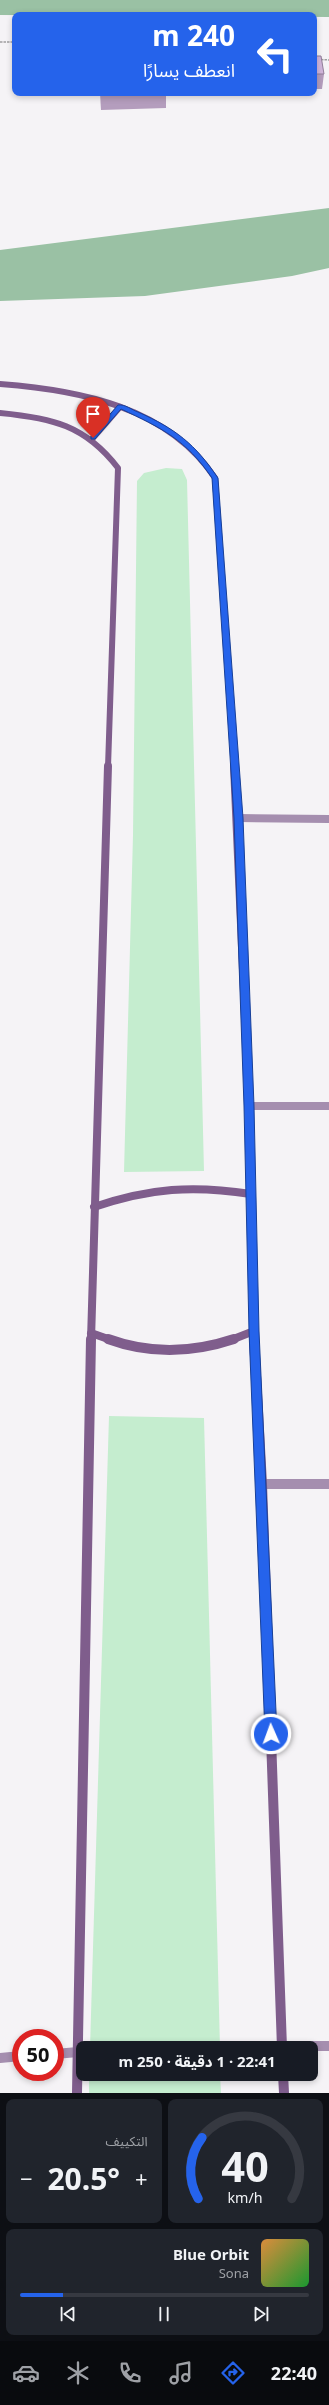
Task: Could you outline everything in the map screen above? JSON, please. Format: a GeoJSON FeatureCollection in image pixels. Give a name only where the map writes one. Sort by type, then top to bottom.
{"type":"FeatureCollection","features":[{"type":"Feature","properties":{"kind":"main road"},"geometry":{"type":"LineString","coordinates":[[0,384],[64,392],[120,407],[156,423],[183,440],[200,457],[215,478],[238,818],[249,1106],[254,1331],[262,1484],[282,2041]]}},
{"type":"Feature","properties":{"kind":"main road"},"geometry":{"type":"LineString","coordinates":[[93,438],[120,407]]}},
{"type":"Feature","properties":{"kind":"main road"},"geometry":{"type":"LineString","coordinates":[[0,413],[58,421],[93,438],[108,452],[118,468],[94,1207],[78,2041]]}},
{"type":"Feature","properties":{"kind":"main road"},"geometry":{"type":"LineString","coordinates":[[94,1207],[124,1196],[155,1189],[187,1186],[219,1188],[251,1194]]}},
{"type":"Feature","properties":{"kind":"main road"},"geometry":{"type":"LineString","coordinates":[[91,1333],[117,1343],[144,1350],[173,1351],[201,1349],[228,1343],[254,1331]]}},
{"type":"Feature","properties":{"kind":"main road"},"geometry":{"type":"LineString","coordinates":[[77,2081],[77,2093]]}},
{"type":"Feature","properties":{"kind":"main road"},"geometry":{"type":"LineString","coordinates":[[283,2081],[284,2093]]}},
{"type":"Feature","properties":{"kind":"street"},"geometry":{"type":"LineString","coordinates":[[238,818],[329,819]]}},
{"type":"Feature","properties":{"kind":"street"},"geometry":{"type":"LineString","coordinates":[[249,1106],[329,1106]]}},
{"type":"Feature","properties":{"kind":"street"},"geometry":{"type":"LineString","coordinates":[[262,1484],[329,1484]]}},
{"type":"Feature","properties":{"kind":"street"},"geometry":{"type":"LineString","coordinates":[[318,2046],[329,2046]]}},
{"type":"Feature","properties":{"kind":"street"},"geometry":{"type":"LineString","coordinates":[[64,2053],[76,2052]]}},
{"type":"Feature","properties":{"kind":"street"},"geometry":{"type":"LineString","coordinates":[[0,2058],[12,2057]]}},
{"type":"Feature","properties":{"kind":"path"},"geometry":{"type":"LineString","coordinates":[[0,42],[12,42]]}},
{"type":"Feature","properties":{"kind":"path"},"geometry":{"type":"LineString","coordinates":[[317,59],[329,60]]}},
{"type":"Feature","properties":{"kind":"shaded area"},"geometry":{"type":"Polygon","coordinates":[[[0,0],[329,0],[329,17],[317,17],[317,12],[12,12],[12,15],[0,15],[0,0]]]}},
{"type":"Feature","properties":{"kind":"shaded area"},"geometry":{"type":"Polygon","coordinates":[[[329,208],[329,268],[292,276],[145,296],[0,301],[0,250],[329,208]]]}},
{"type":"Feature","properties":{"kind":"shaded area"},"geometry":{"type":"Polygon","coordinates":[[[166,468],[182,469],[187,480],[204,1171],[124,1172],[133,835],[137,481],[144,473],[166,468]]]}},
{"type":"Feature","properties":{"kind":"shaded area"},"geometry":{"type":"Polygon","coordinates":[[[109,1416],[204,1418],[220,2041],[90,2041],[109,1416]]]}},
{"type":"Feature","properties":{"kind":"shaded area"},"geometry":{"type":"Polygon","coordinates":[[[89,2081],[220,2081],[221,2093],[89,2093],[89,2081]]]}},
{"type":"Feature","properties":{"kind":"building"},"geometry":{"type":"Polygon","coordinates":[[[317,56],[321,56],[324,74],[317,74],[317,56]]]}},
{"type":"Feature","properties":{"kind":"route"},"geometry":{"type":"LineString","coordinates":[[93,438],[120,407],[156,423],[183,440],[200,457],[215,478],[238,818],[249,1106],[254,1331],[262,1484],[271,1734]]}}]}
